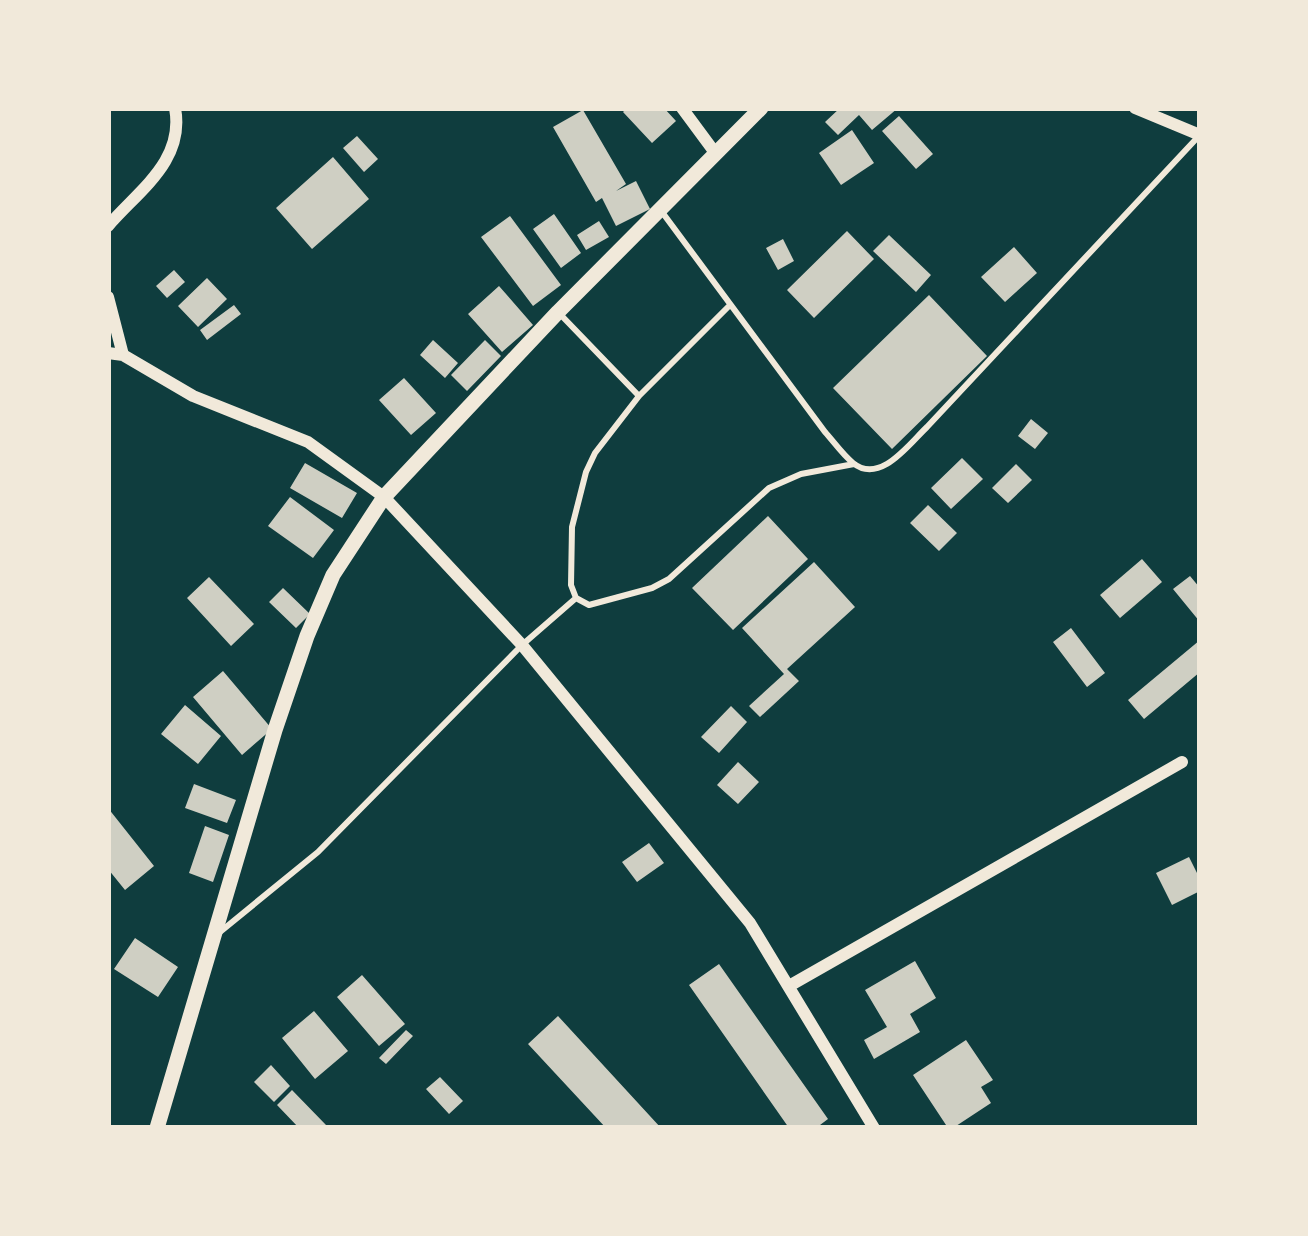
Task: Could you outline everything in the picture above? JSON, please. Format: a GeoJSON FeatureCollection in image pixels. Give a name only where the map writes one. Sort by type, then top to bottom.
{"type":"FeatureCollection","features":[{"type":"Feature","properties":{"kind":"street"},"geometry":{"type":"LineString","coordinates":[[108,226],[164,166],[176,136],[175,108]]}},
{"type":"Feature","properties":{"kind":"street"},"geometry":{"type":"LineString","coordinates":[[682,108],[716,154]]}},
{"type":"Feature","properties":{"kind":"street"},"geometry":{"type":"LineString","coordinates":[[157,1128],[275,730],[332,575],[384,497],[558,312],[761,108]]}},
{"type":"Feature","properties":{"kind":"street"},"geometry":{"type":"LineString","coordinates":[[1136,108],[1200,135]]}},
{"type":"Feature","properties":{"kind":"street"},"geometry":{"type":"LineString","coordinates":[[108,297],[115,354],[193,396],[308,442],[384,497],[522,645],[750,922],[874,1128]]}},
{"type":"Feature","properties":{"kind":"street"},"geometry":{"type":"LineString","coordinates":[[789,986],[1183,762]]}},
{"type":"Feature","properties":{"kind":"lane"},"geometry":{"type":"LineString","coordinates":[[660,209],[825,432],[854,464],[878,469],[890,463],[943,410],[1200,135]]}},
{"type":"Feature","properties":{"kind":"lane"},"geometry":{"type":"LineString","coordinates":[[731,304],[639,396],[595,453],[572,527],[571,585],[576,598],[589,605],[652,589],[770,488],[801,474],[854,464]]}},
{"type":"Feature","properties":{"kind":"lane"},"geometry":{"type":"LineString","coordinates":[[558,312],[639,396]]}},
{"type":"Feature","properties":{"kind":"lane"},"geometry":{"type":"LineString","coordinates":[[214,936],[318,852],[522,645],[576,598]]}},
{"type":"Feature","properties":{"kind":"building"},"geometry":{"type":"Polygon","coordinates":[[[664,108],[676,121],[652,143],[623,112],[664,108]]]}},
{"type":"Feature","properties":{"kind":"building"},"geometry":{"type":"Polygon","coordinates":[[[840,108],[898,108],[872,130],[859,115],[838,135],[825,122],[840,108]]]}},
{"type":"Feature","properties":{"kind":"building"},"geometry":{"type":"Polygon","coordinates":[[[583,110],[626,184],[616,191],[636,181],[650,209],[616,226],[602,198],[596,202],[553,127],[583,110]]]}},
{"type":"Feature","properties":{"kind":"building"},"geometry":{"type":"Polygon","coordinates":[[[899,116],[933,154],[916,169],[882,131],[899,116]]]}},
{"type":"Feature","properties":{"kind":"building"},"geometry":{"type":"Polygon","coordinates":[[[852,130],[874,163],[841,185],[819,153],[852,130]]]}},
{"type":"Feature","properties":{"kind":"building"},"geometry":{"type":"Polygon","coordinates":[[[357,136],[378,159],[364,172],[343,148],[357,136]]]}},
{"type":"Feature","properties":{"kind":"building"},"geometry":{"type":"Polygon","coordinates":[[[333,157],[369,199],[312,249],[276,208],[333,157]]]}},
{"type":"Feature","properties":{"kind":"building"},"geometry":{"type":"Polygon","coordinates":[[[554,214],[581,253],[561,268],[533,229],[554,214]]]}},
{"type":"Feature","properties":{"kind":"building"},"geometry":{"type":"Polygon","coordinates":[[[510,216],[561,285],[533,306],[481,237],[510,216]]]}},
{"type":"Feature","properties":{"kind":"building"},"geometry":{"type":"Polygon","coordinates":[[[599,221],[609,237],[586,250],[577,235],[599,221]]]}},
{"type":"Feature","properties":{"kind":"building"},"geometry":{"type":"Polygon","coordinates":[[[847,231],[874,259],[814,318],[787,290],[847,231]]]}},
{"type":"Feature","properties":{"kind":"building"},"geometry":{"type":"Polygon","coordinates":[[[889,235],[931,275],[916,292],[873,251],[889,235]]]}},
{"type":"Feature","properties":{"kind":"building"},"geometry":{"type":"Polygon","coordinates":[[[783,239],[794,261],[778,270],[766,248],[783,239]]]}},
{"type":"Feature","properties":{"kind":"building"},"geometry":{"type":"Polygon","coordinates":[[[1014,247],[1037,273],[1005,302],[981,277],[1014,247]]]}},
{"type":"Feature","properties":{"kind":"building"},"geometry":{"type":"Polygon","coordinates":[[[174,270],[185,282],[167,298],[156,286],[174,270]]]}},
{"type":"Feature","properties":{"kind":"building"},"geometry":{"type":"Polygon","coordinates":[[[207,278],[227,299],[198,327],[178,306],[207,278]]]}},
{"type":"Feature","properties":{"kind":"building"},"geometry":{"type":"Polygon","coordinates":[[[499,286],[533,325],[502,352],[468,314],[499,286]]]}},
{"type":"Feature","properties":{"kind":"building"},"geometry":{"type":"Polygon","coordinates":[[[929,295],[987,356],[892,449],[833,388],[929,295]]]}},
{"type":"Feature","properties":{"kind":"building"},"geometry":{"type":"Polygon","coordinates":[[[234,305],[241,314],[207,340],[200,330],[234,305]]]}},
{"type":"Feature","properties":{"kind":"building"},"geometry":{"type":"Polygon","coordinates":[[[433,340],[458,363],[445,378],[420,355],[433,340]]]}},
{"type":"Feature","properties":{"kind":"building"},"geometry":{"type":"Polygon","coordinates":[[[485,340],[501,356],[467,391],[451,375],[485,340]]]}},
{"type":"Feature","properties":{"kind":"building"},"geometry":{"type":"Polygon","coordinates":[[[404,378],[436,413],[411,435],[379,400],[404,378]]]}},
{"type":"Feature","properties":{"kind":"building"},"geometry":{"type":"Polygon","coordinates":[[[1031,419],[1048,433],[1035,449],[1018,436],[1031,419]]]}},
{"type":"Feature","properties":{"kind":"building"},"geometry":{"type":"Polygon","coordinates":[[[962,458],[983,479],[951,509],[931,488],[962,458]]]}},
{"type":"Feature","properties":{"kind":"building"},"geometry":{"type":"Polygon","coordinates":[[[305,463],[357,493],[342,518],[290,488],[305,463]]]}},
{"type":"Feature","properties":{"kind":"building"},"geometry":{"type":"Polygon","coordinates":[[[1016,464],[1032,480],[1008,503],[992,488],[1016,464]]]}},
{"type":"Feature","properties":{"kind":"building"},"geometry":{"type":"Polygon","coordinates":[[[290,497],[334,530],[313,558],[268,526],[290,497]]]}},
{"type":"Feature","properties":{"kind":"building"},"geometry":{"type":"Polygon","coordinates":[[[928,505],[957,533],[939,551],[910,523],[928,505]]]}},
{"type":"Feature","properties":{"kind":"building"},"geometry":{"type":"Polygon","coordinates":[[[768,516],[808,559],[733,630],[692,588],[768,516]]]}},
{"type":"Feature","properties":{"kind":"building"},"geometry":{"type":"Polygon","coordinates":[[[1142,559],[1162,582],[1120,618],[1100,595],[1142,559]]]}},
{"type":"Feature","properties":{"kind":"building"},"geometry":{"type":"Polygon","coordinates":[[[814,562],[855,607],[787,669],[799,681],[760,717],[749,706],[784,674],[742,628],[814,562]]]}},
{"type":"Feature","properties":{"kind":"building"},"geometry":{"type":"Polygon","coordinates":[[[1190,576],[1200,588],[1200,622],[1173,589],[1190,576]]]}},
{"type":"Feature","properties":{"kind":"building"},"geometry":{"type":"Polygon","coordinates":[[[209,577],[254,624],[231,646],[187,598],[209,577]]]}},
{"type":"Feature","properties":{"kind":"building"},"geometry":{"type":"Polygon","coordinates":[[[283,588],[310,614],[296,628],[269,602],[283,588]]]}},
{"type":"Feature","properties":{"kind":"building"},"geometry":{"type":"Polygon","coordinates":[[[1071,628],[1105,673],[1087,687],[1053,642],[1071,628]]]}},
{"type":"Feature","properties":{"kind":"building"},"geometry":{"type":"Polygon","coordinates":[[[1200,640],[1200,672],[1144,719],[1128,700],[1200,640]]]}},
{"type":"Feature","properties":{"kind":"building"},"geometry":{"type":"Polygon","coordinates":[[[223,671],[272,729],[242,755],[193,697],[223,671]]]}},
{"type":"Feature","properties":{"kind":"building"},"geometry":{"type":"Polygon","coordinates":[[[185,705],[221,736],[198,764],[161,734],[185,705]]]}},
{"type":"Feature","properties":{"kind":"building"},"geometry":{"type":"Polygon","coordinates":[[[731,706],[747,722],[719,753],[701,737],[731,706]]]}},
{"type":"Feature","properties":{"kind":"building"},"geometry":{"type":"Polygon","coordinates":[[[738,762],[759,782],[738,804],[717,785],[738,762]]]}},
{"type":"Feature","properties":{"kind":"building"},"geometry":{"type":"Polygon","coordinates":[[[194,784],[236,800],[227,823],[185,808],[194,784]]]}},
{"type":"Feature","properties":{"kind":"building"},"geometry":{"type":"Polygon","coordinates":[[[108,808],[154,866],[125,890],[108,869],[108,808]]]}},
{"type":"Feature","properties":{"kind":"building"},"geometry":{"type":"Polygon","coordinates":[[[205,826],[229,835],[213,882],[189,873],[205,826]]]}},
{"type":"Feature","properties":{"kind":"building"},"geometry":{"type":"Polygon","coordinates":[[[649,843],[664,863],[637,882],[622,862],[649,843]]]}},
{"type":"Feature","properties":{"kind":"building"},"geometry":{"type":"Polygon","coordinates":[[[1189,857],[1200,879],[1200,891],[1172,905],[1156,873],[1189,857]]]}},
{"type":"Feature","properties":{"kind":"building"},"geometry":{"type":"Polygon","coordinates":[[[135,938],[178,967],[158,997],[114,969],[135,938]]]}},
{"type":"Feature","properties":{"kind":"building"},"geometry":{"type":"Polygon","coordinates":[[[915,961],[936,998],[910,1014],[920,1032],[874,1059],[864,1040],[887,1027],[865,990],[915,961]]]}},
{"type":"Feature","properties":{"kind":"building"},"geometry":{"type":"Polygon","coordinates":[[[719,964],[828,1119],[816,1128],[789,1128],[689,985],[719,964]]]}},
{"type":"Feature","properties":{"kind":"building"},"geometry":{"type":"Polygon","coordinates":[[[362,975],[405,1024],[379,1046],[337,997],[362,975]]]}},
{"type":"Feature","properties":{"kind":"building"},"geometry":{"type":"Polygon","coordinates":[[[314,1011],[348,1051],[315,1079],[282,1038],[314,1011]]]}},
{"type":"Feature","properties":{"kind":"building"},"geometry":{"type":"Polygon","coordinates":[[[558,1016],[661,1128],[606,1128],[528,1044],[558,1016]]]}},
{"type":"Feature","properties":{"kind":"building"},"geometry":{"type":"Polygon","coordinates":[[[406,1030],[413,1036],[386,1064],[379,1058],[406,1030]]]}},
{"type":"Feature","properties":{"kind":"building"},"geometry":{"type":"Polygon","coordinates":[[[966,1040],[993,1080],[981,1087],[991,1103],[948,1128],[913,1075],[966,1040]]]}},
{"type":"Feature","properties":{"kind":"building"},"geometry":{"type":"Polygon","coordinates":[[[271,1065],[290,1086],[274,1102],[254,1082],[271,1065]]]}},
{"type":"Feature","properties":{"kind":"building"},"geometry":{"type":"Polygon","coordinates":[[[440,1077],[463,1101],[449,1114],[426,1089],[440,1077]]]}},
{"type":"Feature","properties":{"kind":"building"},"geometry":{"type":"Polygon","coordinates":[[[292,1090],[326,1125],[323,1128],[299,1128],[277,1105],[292,1090]]]}}]}
